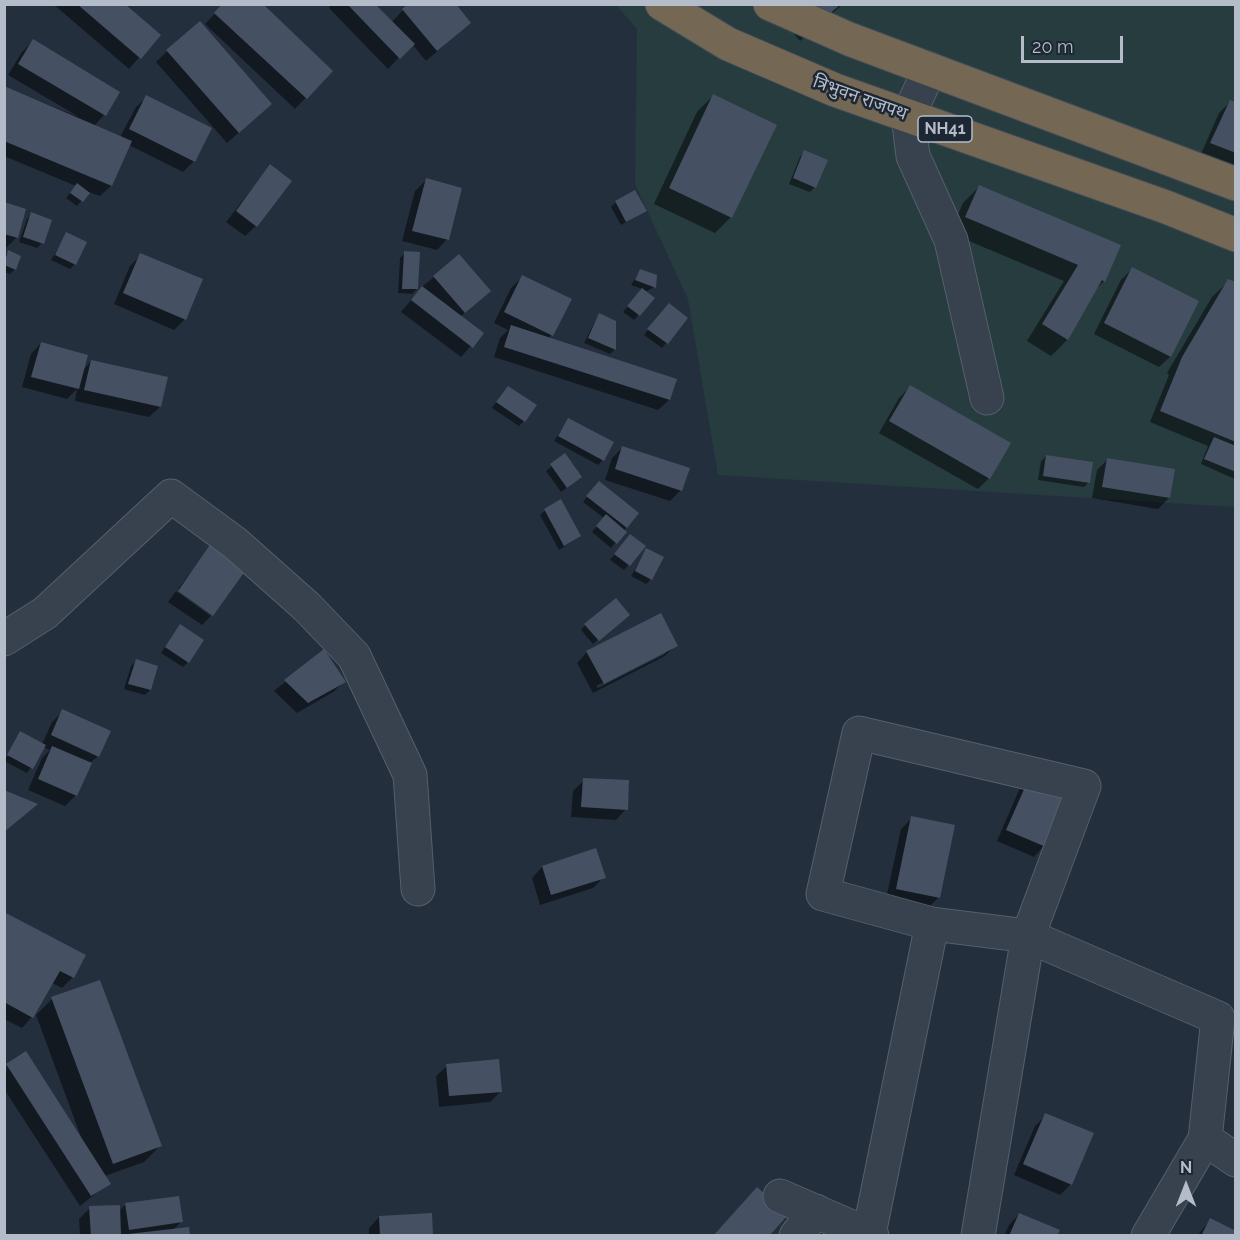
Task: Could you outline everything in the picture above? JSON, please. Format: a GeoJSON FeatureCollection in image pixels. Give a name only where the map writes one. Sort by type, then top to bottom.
{"type":"FeatureCollection","features":[{"type":"Feature","properties":{"kind":"highway","name":"त्रिभुवन राजपथ"},"geometry":{"type":"LineString","coordinates":[[662,4],[728,44],[836,90],[1166,207],[1236,235]]}},
{"type":"Feature","properties":{"kind":"highway"},"geometry":{"type":"LineString","coordinates":[[770,4],[849,39],[1236,184]]}},
{"type":"Feature","properties":{"kind":"street"},"geometry":{"type":"LineString","coordinates":[[930,69],[908,116],[913,156],[951,240],[987,398]]}},
{"type":"Feature","properties":{"kind":"street"},"geometry":{"type":"LineString","coordinates":[[4,639],[45,613],[171,496],[243,550],[307,607],[354,656],[410,775],[418,889]]}},
{"type":"Feature","properties":{"kind":"street"},"geometry":{"type":"LineString","coordinates":[[978,1236],[1028,936],[1084,786],[859,733],[823,894],[932,924],[1028,936],[1227,1012],[1205,1139],[1148,1236]]}},
{"type":"Feature","properties":{"kind":"street"},"geometry":{"type":"LineString","coordinates":[[780,1196],[871,1235],[932,924]]}},
{"type":"Feature","properties":{"kind":"street"},"geometry":{"type":"LineString","coordinates":[[1205,1139],[1236,1160]]}},
{"type":"Feature","properties":{"kind":"street"},"geometry":{"type":"LineString","coordinates":[[796,1236],[816,1211]]}},
{"type":"Feature","properties":{"kind":"green space"},"geometry":{"type":"Polygon","coordinates":[[[616,5],[1235,5],[1235,507],[718,475],[688,299],[635,184],[637,29],[616,5]]]}},
{"type":"Feature","properties":{"kind":"building"},"geometry":{"type":"Polygon","coordinates":[[[77,4],[125,4],[161,35],[141,59],[77,4]]]}},
{"type":"Feature","properties":{"kind":"building"},"geometry":{"type":"Polygon","coordinates":[[[222,4],[263,4],[333,71],[307,99],[214,13],[222,4]]]}},
{"type":"Feature","properties":{"kind":"building"},"geometry":{"type":"Polygon","coordinates":[[[347,4],[375,4],[415,44],[400,59],[347,4]]]}},
{"type":"Feature","properties":{"kind":"building"},"geometry":{"type":"Polygon","coordinates":[[[408,4],[456,4],[471,23],[437,51],[402,9],[408,4]]]}},
{"type":"Feature","properties":{"kind":"building"},"geometry":{"type":"Polygon","coordinates":[[[807,4],[841,4],[821,21],[807,4]]]}},
{"type":"Feature","properties":{"kind":"building"},"geometry":{"type":"Polygon","coordinates":[[[200,21],[272,104],[239,133],[166,50],[200,21]]]}},
{"type":"Feature","properties":{"kind":"building"},"geometry":{"type":"Polygon","coordinates":[[[33,39],[120,92],[106,116],[18,64],[33,39]]]}},
{"type":"Feature","properties":{"kind":"building"},"geometry":{"type":"Polygon","coordinates":[[[4,86],[132,141],[112,186],[4,141],[4,86]]]}},
{"type":"Feature","properties":{"kind":"building"},"geometry":{"type":"Polygon","coordinates":[[[713,94],[777,125],[732,218],[669,188],[713,94]]]}},
{"type":"Feature","properties":{"kind":"building"},"geometry":{"type":"Polygon","coordinates":[[[146,95],[212,128],[195,162],[129,129],[146,95]]]}},
{"type":"Feature","properties":{"kind":"building"},"geometry":{"type":"Polygon","coordinates":[[[1230,100],[1236,102],[1236,153],[1210,143],[1230,100]]]}},
{"type":"Feature","properties":{"kind":"building"},"geometry":{"type":"Polygon","coordinates":[[[804,150],[828,160],[816,188],[793,178],[804,150]]]}},
{"type":"Feature","properties":{"kind":"building"},"geometry":{"type":"Polygon","coordinates":[[[270,164],[292,181],[257,227],[236,211],[270,164]]]}},
{"type":"Feature","properties":{"kind":"building"},"geometry":{"type":"Polygon","coordinates":[[[426,178],[462,188],[449,240],[412,231],[426,178]]]}},
{"type":"Feature","properties":{"kind":"building"},"geometry":{"type":"Polygon","coordinates":[[[77,183],[90,193],[83,202],[70,193],[77,183]]]}},
{"type":"Feature","properties":{"kind":"building"},"geometry":{"type":"Polygon","coordinates":[[[979,185],[1121,245],[1105,282],[1102,280],[1068,340],[1042,324],[1078,265],[965,217],[979,185]]]}},
{"type":"Feature","properties":{"kind":"building"},"geometry":{"type":"Polygon","coordinates":[[[635,190],[647,211],[626,222],[615,201],[635,190]]]}},
{"type":"Feature","properties":{"kind":"building"},"geometry":{"type":"Polygon","coordinates":[[[4,202],[26,209],[18,238],[4,234],[4,202]]]}},
{"type":"Feature","properties":{"kind":"building"},"geometry":{"type":"Polygon","coordinates":[[[31,212],[52,220],[44,244],[23,237],[31,212]]]}},
{"type":"Feature","properties":{"kind":"building"},"geometry":{"type":"Polygon","coordinates":[[[66,232],[87,242],[76,265],[55,255],[66,232]]]}},
{"type":"Feature","properties":{"kind":"building"},"geometry":{"type":"Polygon","coordinates":[[[8,250],[21,256],[16,270],[4,265],[8,250]]]}},
{"type":"Feature","properties":{"kind":"building"},"geometry":{"type":"Polygon","coordinates":[[[404,251],[420,252],[418,289],[402,289],[404,251]]]}},
{"type":"Feature","properties":{"kind":"building"},"geometry":{"type":"Polygon","coordinates":[[[140,253],[203,279],[186,320],[123,293],[140,253]]]}},
{"type":"Feature","properties":{"kind":"building"},"geometry":{"type":"Polygon","coordinates":[[[459,254],[491,291],[465,313],[433,276],[459,254]]]}},
{"type":"Feature","properties":{"kind":"building"},"geometry":{"type":"Polygon","coordinates":[[[1132,267],[1199,301],[1171,357],[1104,323],[1132,267]]]}},
{"type":"Feature","properties":{"kind":"building"},"geometry":{"type":"Polygon","coordinates":[[[640,269],[657,275],[656,288],[635,280],[640,269]]]}},
{"type":"Feature","properties":{"kind":"building"},"geometry":{"type":"Polygon","coordinates":[[[522,275],[572,299],[553,336],[504,312],[522,275]]]}},
{"type":"Feature","properties":{"kind":"building"},"geometry":{"type":"Polygon","coordinates":[[[1228,279],[1236,282],[1236,442],[1160,411],[1182,357],[1228,279]]]}},
{"type":"Feature","properties":{"kind":"building"},"geometry":{"type":"Polygon","coordinates":[[[422,286],[484,333],[473,348],[411,300],[422,286]]]}},
{"type":"Feature","properties":{"kind":"building"},"geometry":{"type":"Polygon","coordinates":[[[642,288],[655,298],[640,316],[627,306],[642,288]]]}},
{"type":"Feature","properties":{"kind":"building"},"geometry":{"type":"Polygon","coordinates":[[[669,303],[688,318],[668,344],[647,329],[669,303]]]}},
{"type":"Feature","properties":{"kind":"building"},"geometry":{"type":"Polygon","coordinates":[[[599,313],[616,321],[616,350],[588,338],[599,313]]]}},
{"type":"Feature","properties":{"kind":"building"},"geometry":{"type":"Polygon","coordinates":[[[511,325],[677,379],[670,400],[504,347],[511,325]]]}},
{"type":"Feature","properties":{"kind":"building"},"geometry":{"type":"Polygon","coordinates":[[[41,342],[88,355],[79,389],[31,377],[41,342]]]}},
{"type":"Feature","properties":{"kind":"building"},"geometry":{"type":"Polygon","coordinates":[[[91,360],[168,377],[161,407],[84,390],[91,360]]]}},
{"type":"Feature","properties":{"kind":"building"},"geometry":{"type":"Polygon","coordinates":[[[910,385],[1011,443],[990,479],[889,421],[910,385]]]}},
{"type":"Feature","properties":{"kind":"building"},"geometry":{"type":"Polygon","coordinates":[[[508,386],[537,405],[525,422],[496,402],[508,386]]]}},
{"type":"Feature","properties":{"kind":"building"},"geometry":{"type":"Polygon","coordinates":[[[568,418],[614,442],[604,461],[558,436],[568,418]]]}},
{"type":"Feature","properties":{"kind":"building"},"geometry":{"type":"Polygon","coordinates":[[[1214,437],[1236,446],[1236,472],[1204,459],[1214,437]]]}},
{"type":"Feature","properties":{"kind":"building"},"geometry":{"type":"Polygon","coordinates":[[[622,446],[690,468],[682,491],[615,469],[622,446]]]}},
{"type":"Feature","properties":{"kind":"building"},"geometry":{"type":"Polygon","coordinates":[[[565,453],[582,477],[567,488],[550,464],[565,453]]]}},
{"type":"Feature","properties":{"kind":"building"},"geometry":{"type":"Polygon","coordinates":[[[1046,455],[1093,462],[1090,483],[1043,476],[1046,455]]]}},
{"type":"Feature","properties":{"kind":"building"},"geometry":{"type":"Polygon","coordinates":[[[1107,458],[1175,469],[1170,498],[1102,487],[1107,458]]]}},
{"type":"Feature","properties":{"kind":"building"},"geometry":{"type":"Polygon","coordinates":[[[599,481],[639,513],[627,528],[586,496],[599,481]]]}},
{"type":"Feature","properties":{"kind":"building"},"geometry":{"type":"Polygon","coordinates":[[[561,499],[581,536],[564,546],[544,509],[561,499]]]}},
{"type":"Feature","properties":{"kind":"building"},"geometry":{"type":"Polygon","coordinates":[[[606,514],[627,532],[617,544],[596,526],[606,514]]]}},
{"type":"Feature","properties":{"kind":"building"},"geometry":{"type":"Polygon","coordinates":[[[630,534],[646,546],[630,566],[614,554],[630,534]]]}},
{"type":"Feature","properties":{"kind":"building"},"geometry":{"type":"Polygon","coordinates":[[[214,539],[250,564],[213,616],[178,591],[214,539]]]}},
{"type":"Feature","properties":{"kind":"building"},"geometry":{"type":"Polygon","coordinates":[[[646,548],[664,557],[652,580],[635,571],[646,548]]]}},
{"type":"Feature","properties":{"kind":"building"},"geometry":{"type":"Polygon","coordinates":[[[616,598],[630,615],[599,641],[584,624],[616,598]]]}},
{"type":"Feature","properties":{"kind":"building"},"geometry":{"type":"Polygon","coordinates":[[[661,613],[678,646],[604,684],[586,651],[661,613]]]}},
{"type":"Feature","properties":{"kind":"building"},"geometry":{"type":"Polygon","coordinates":[[[180,624],[204,640],[189,663],[165,647],[180,624]]]}},
{"type":"Feature","properties":{"kind":"building"},"geometry":{"type":"Polygon","coordinates":[[[324,649],[346,682],[308,703],[284,680],[324,649]]]}},
{"type":"Feature","properties":{"kind":"building"},"geometry":{"type":"Polygon","coordinates":[[[136,659],[158,666],[151,690],[128,684],[136,659]]]}},
{"type":"Feature","properties":{"kind":"building"},"geometry":{"type":"Polygon","coordinates":[[[62,709],[111,731],[99,757],[51,735],[62,709]]]}},
{"type":"Feature","properties":{"kind":"building"},"geometry":{"type":"Polygon","coordinates":[[[20,731],[46,745],[33,769],[7,755],[20,731]]]}},
{"type":"Feature","properties":{"kind":"building"},"geometry":{"type":"Polygon","coordinates":[[[52,746],[92,763],[77,796],[38,779],[52,746]]]}},
{"type":"Feature","properties":{"kind":"building"},"geometry":{"type":"Polygon","coordinates":[[[583,778],[629,780],[628,810],[581,807],[583,778]]]}},
{"type":"Feature","properties":{"kind":"building"},"geometry":{"type":"Polygon","coordinates":[[[1029,778],[1069,795],[1046,847],[1006,830],[1029,778]]]}},
{"type":"Feature","properties":{"kind":"building"},"geometry":{"type":"Polygon","coordinates":[[[4,790],[38,804],[4,832],[4,790]]]}},
{"type":"Feature","properties":{"kind":"building"},"geometry":{"type":"Polygon","coordinates":[[[911,816],[955,825],[940,898],[896,889],[911,816]]]}},
{"type":"Feature","properties":{"kind":"building"},"geometry":{"type":"Polygon","coordinates":[[[596,848],[606,878],[551,895],[542,866],[596,848]]]}},
{"type":"Feature","properties":{"kind":"building"},"geometry":{"type":"Polygon","coordinates":[[[4,912],[86,955],[74,978],[60,971],[33,1018],[4,1002],[4,912]]]}},
{"type":"Feature","properties":{"kind":"building"},"geometry":{"type":"Polygon","coordinates":[[[100,980],[162,1146],[113,1164],[51,997],[100,980]]]}},
{"type":"Feature","properties":{"kind":"building"},"geometry":{"type":"Polygon","coordinates":[[[26,1051],[111,1184],[91,1196],[6,1064],[26,1051]]]}},
{"type":"Feature","properties":{"kind":"building"},"geometry":{"type":"Polygon","coordinates":[[[499,1059],[502,1092],[449,1096],[446,1064],[499,1059]]]}},
{"type":"Feature","properties":{"kind":"building"},"geometry":{"type":"Polygon","coordinates":[[[1045,1113],[1094,1133],[1072,1185],[1023,1164],[1045,1113]]]}},
{"type":"Feature","properties":{"kind":"building"},"geometry":{"type":"Polygon","coordinates":[[[757,1187],[788,1215],[769,1236],[713,1236],[757,1187]]]}},
{"type":"Feature","properties":{"kind":"building"},"geometry":{"type":"Polygon","coordinates":[[[179,1196],[183,1222],[129,1230],[125,1203],[179,1196]]]}},
{"type":"Feature","properties":{"kind":"building"},"geometry":{"type":"Polygon","coordinates":[[[120,1205],[121,1236],[91,1236],[89,1206],[120,1205]]]}},
{"type":"Feature","properties":{"kind":"building"},"geometry":{"type":"Polygon","coordinates":[[[432,1213],[433,1236],[380,1236],[379,1216],[432,1213]]]}},
{"type":"Feature","properties":{"kind":"building"},"geometry":{"type":"Polygon","coordinates":[[[1019,1213],[1060,1230],[1057,1236],[1009,1236],[1019,1213]]]}},
{"type":"Feature","properties":{"kind":"building"},"geometry":{"type":"Polygon","coordinates":[[[1210,1218],[1236,1231],[1236,1236],[1201,1236],[1210,1218]]]}},
{"type":"Feature","properties":{"kind":"building"},"geometry":{"type":"Polygon","coordinates":[[[189,1227],[190,1236],[128,1236],[128,1234],[189,1227]]]}}]}
